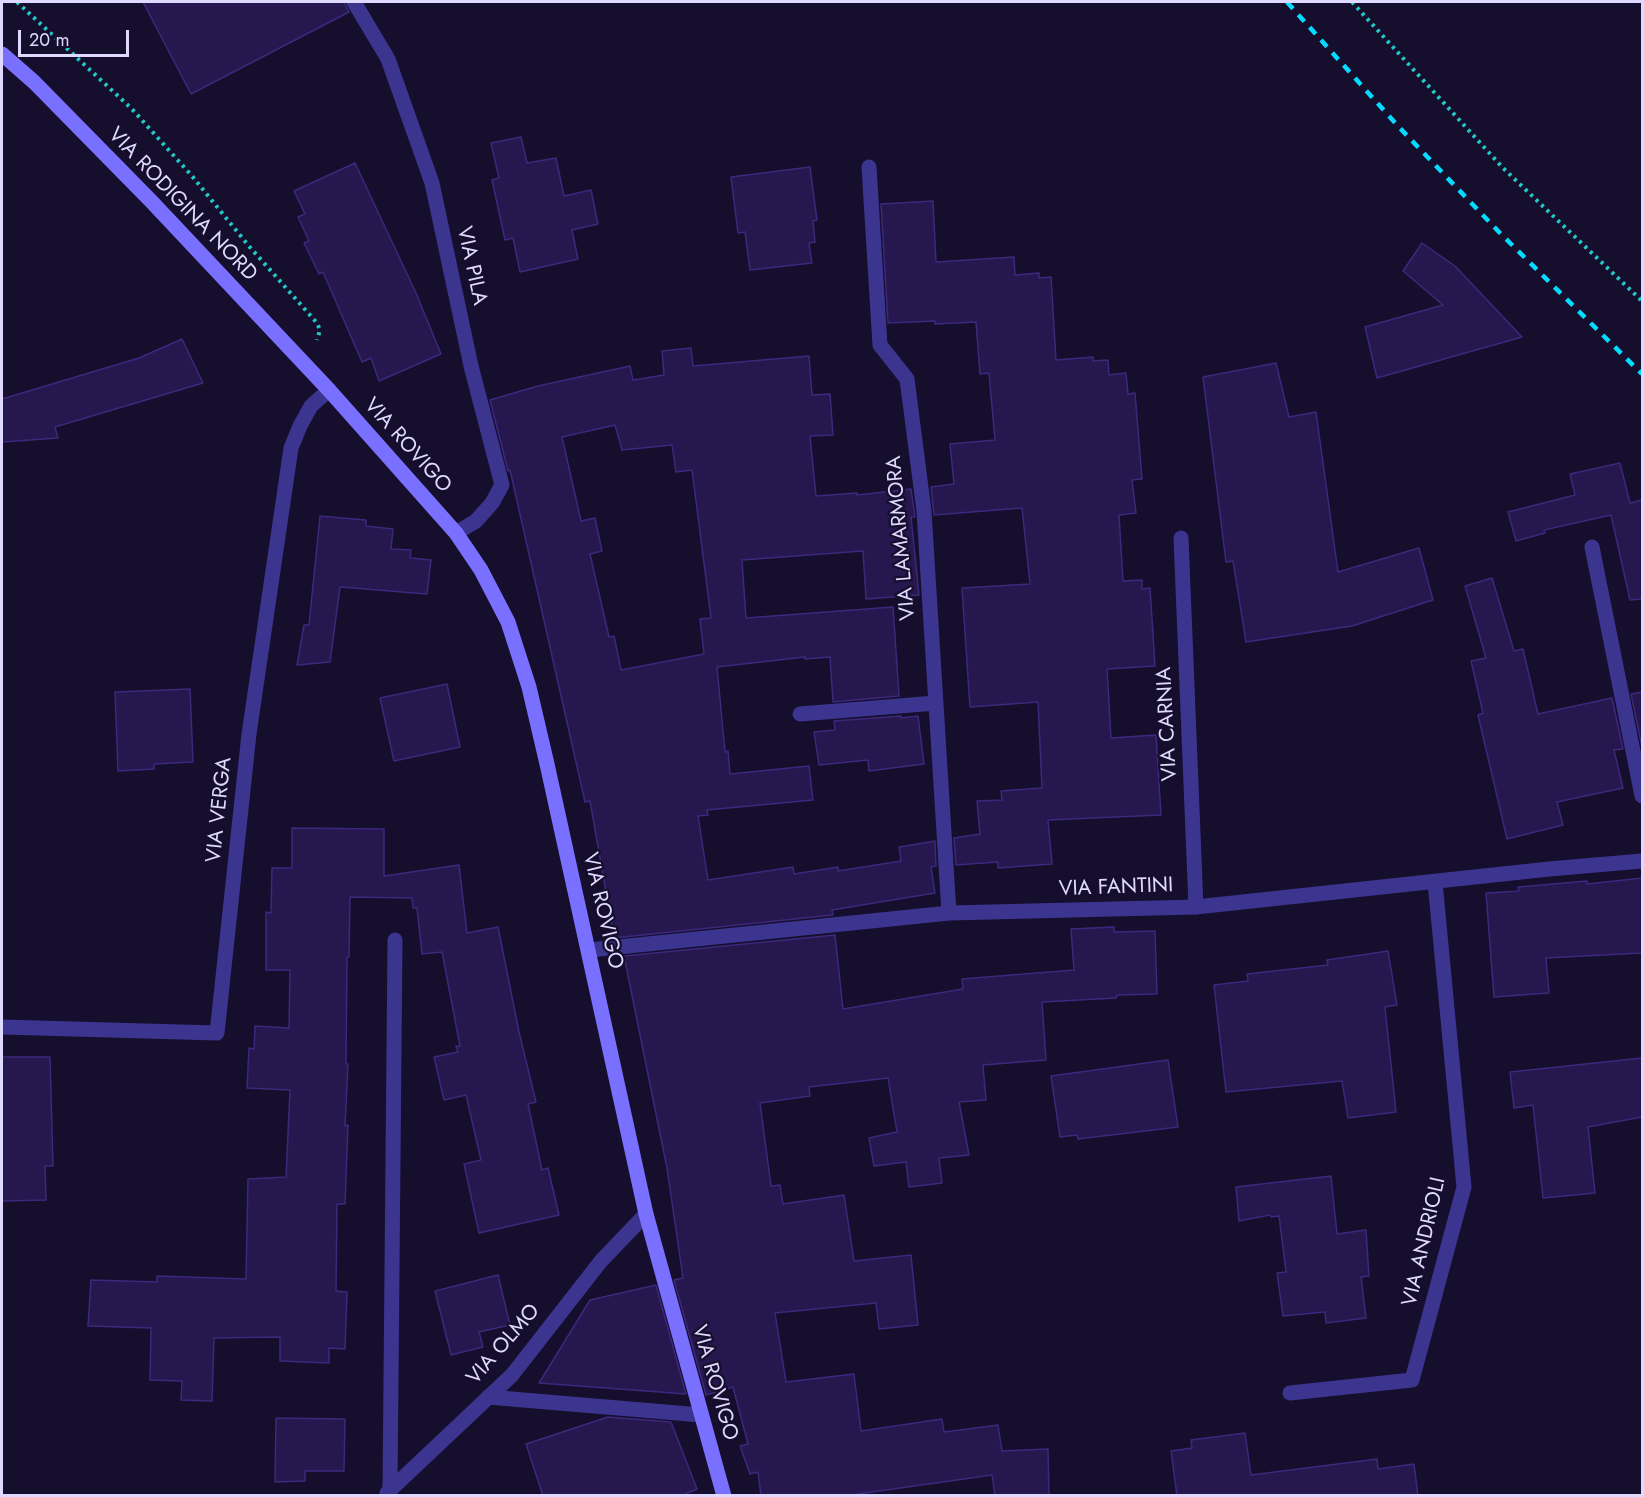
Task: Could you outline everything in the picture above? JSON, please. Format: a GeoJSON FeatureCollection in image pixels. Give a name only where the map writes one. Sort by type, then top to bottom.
{"type":"FeatureCollection","features":[{"type":"Feature","properties":{"kind":"main road","name":"VIA RODIGINA NORD"},"geometry":{"type":"LineString","coordinates":[[2,54],[34,82],[151,201],[329,390]]}},
{"type":"Feature","properties":{"kind":"main road","name":"VIA ROVIGO"},"geometry":{"type":"LineString","coordinates":[[329,390],[456,533],[481,570],[508,622],[529,687],[646,1214],[724,1496]]}},
{"type":"Feature","properties":{"kind":"street","name":"VIA PILA"},"geometry":{"type":"LineString","coordinates":[[354,2],[388,59],[432,183],[471,366],[502,485],[492,503],[476,521],[456,533]]}},
{"type":"Feature","properties":{"kind":"street","name":"VIA LAMARMORA"},"geometry":{"type":"LineString","coordinates":[[869,167],[880,345],[907,380],[921,489],[950,914]]}},
{"type":"Feature","properties":{"kind":"street","name":"VIA VERGA"},"geometry":{"type":"LineString","coordinates":[[2,1026],[217,1033],[249,734],[291,448],[311,406],[329,390]]}},
{"type":"Feature","properties":{"kind":"street","name":"VIA CARNIA"},"geometry":{"type":"LineString","coordinates":[[1181,538],[1196,907]]}},
{"type":"Feature","properties":{"kind":"street"},"geometry":{"type":"LineString","coordinates":[[1592,547],[1642,796]]}},
{"type":"Feature","properties":{"kind":"street"},"geometry":{"type":"LineString","coordinates":[[800,714],[936,703]]}},
{"type":"Feature","properties":{"kind":"street","name":"VIA FANTINI"},"geometry":{"type":"LineString","coordinates":[[589,950],[950,914],[1196,907],[1642,861]]}},
{"type":"Feature","properties":{"kind":"street","name":"VIA ANDRIOLI"},"geometry":{"type":"LineString","coordinates":[[1290,1393],[1412,1380],[1464,1187],[1435,882]]}},
{"type":"Feature","properties":{"kind":"street"},"geometry":{"type":"LineString","coordinates":[[388,1492],[395,940]]}},
{"type":"Feature","properties":{"kind":"street","name":"VIA OLMO"},"geometry":{"type":"LineString","coordinates":[[388,1492],[512,1375],[601,1262],[646,1214]]}},
{"type":"Feature","properties":{"kind":"street"},"geometry":{"type":"LineString","coordinates":[[488,1397],[701,1415]]}},
{"type":"Feature","properties":{"kind":"path"},"geometry":{"type":"LineString","coordinates":[[17,2],[132,110],[192,176],[248,245],[317,323],[320,330],[319,338],[314,344]]}},
{"type":"Feature","properties":{"kind":"path"},"geometry":{"type":"LineString","coordinates":[[1352,2],[1503,168],[1642,301]]}},
{"type":"Feature","properties":{"kind":"building"},"geometry":{"type":"Polygon","coordinates":[[[143,2],[344,2],[349,12],[191,94],[143,2]]]}},
{"type":"Feature","properties":{"kind":"building"},"geometry":{"type":"Polygon","coordinates":[[[521,137],[527,163],[556,158],[564,196],[591,190],[598,224],[572,230],[578,259],[520,272],[513,238],[505,240],[492,180],[499,178],[491,143],[521,137]]]}},
{"type":"Feature","properties":{"kind":"building"},"geometry":{"type":"Polygon","coordinates":[[[355,163],[416,293],[441,354],[379,381],[371,358],[362,362],[323,272],[319,274],[304,243],[309,241],[298,217],[305,214],[294,191],[355,163]]]}},
{"type":"Feature","properties":{"kind":"building"},"geometry":{"type":"Polygon","coordinates":[[[810,167],[817,220],[813,221],[815,242],[809,243],[812,263],[750,270],[745,232],[738,233],[731,177],[810,167]]]}},
{"type":"Feature","properties":{"kind":"building"},"geometry":{"type":"Polygon","coordinates":[[[933,201],[936,262],[1014,257],[1015,275],[1039,273],[1039,278],[1051,277],[1056,360],[1093,357],[1093,361],[1108,360],[1109,375],[1126,373],[1128,394],[1135,393],[1142,479],[1132,480],[1136,513],[1119,515],[1123,581],[1142,580],[1142,589],[1150,588],[1155,666],[1107,669],[1111,738],[1156,735],[1161,815],[1048,820],[1052,864],[998,868],[998,862],[956,865],[954,838],[980,834],[977,801],[1002,800],[1001,791],[1042,788],[1038,702],[970,707],[962,588],[1030,584],[1022,508],[934,515],[931,487],[954,484],[950,444],[995,440],[989,373],[980,374],[976,322],[888,323],[881,204],[933,201]]]}},
{"type":"Feature","properties":{"kind":"building"},"geometry":{"type":"Polygon","coordinates":[[[1422,243],[1455,266],[1522,337],[1377,378],[1365,327],[1443,305],[1403,271],[1422,243]]]}},
{"type":"Feature","properties":{"kind":"building"},"geometry":{"type":"Polygon","coordinates":[[[182,339],[203,383],[55,427],[58,438],[2,442],[2,399],[139,358],[182,339]]]}},
{"type":"Feature","properties":{"kind":"building"},"geometry":{"type":"Polygon","coordinates":[[[691,348],[693,366],[809,356],[812,395],[830,394],[833,435],[810,436],[816,496],[857,493],[857,495],[911,489],[915,517],[911,517],[919,595],[866,599],[863,551],[742,560],[746,618],[893,607],[899,696],[833,702],[830,657],[805,659],[805,657],[717,667],[725,752],[728,751],[730,774],[809,766],[813,800],[707,810],[708,815],[698,816],[708,880],[793,867],[794,874],[838,867],[838,871],[901,861],[899,847],[935,841],[936,866],[931,867],[935,893],[832,910],[833,915],[614,938],[590,801],[585,802],[510,470],[508,471],[490,400],[538,386],[630,366],[633,380],[664,375],[662,351],[691,348]],[[615,425],[562,437],[581,521],[595,518],[602,551],[590,554],[609,637],[614,636],[621,670],[704,654],[700,619],[711,618],[692,470],[676,472],[672,445],[622,450],[615,425]]]}},
{"type":"Feature","properties":{"kind":"building"},"geometry":{"type":"Polygon","coordinates":[[[1276,363],[1289,417],[1316,412],[1338,572],[1419,548],[1433,600],[1352,626],[1246,642],[1233,561],[1226,562],[1203,377],[1276,363]]]}},
{"type":"Feature","properties":{"kind":"building"},"geometry":{"type":"Polygon","coordinates":[[[1620,463],[1630,503],[1642,500],[1642,599],[1630,600],[1611,515],[1544,530],[1545,533],[1516,541],[1508,512],[1575,495],[1570,474],[1620,463]]]}},
{"type":"Feature","properties":{"kind":"building"},"geometry":{"type":"Polygon","coordinates":[[[320,516],[366,520],[366,526],[393,529],[391,549],[411,550],[410,558],[431,560],[427,594],[340,587],[330,662],[297,665],[304,625],[309,625],[320,516]]]}},
{"type":"Feature","properties":{"kind":"building"},"geometry":{"type":"Polygon","coordinates":[[[1492,578],[1514,651],[1523,649],[1538,714],[1612,698],[1623,749],[1614,750],[1623,788],[1557,802],[1563,825],[1507,839],[1478,715],[1483,713],[1471,661],[1486,658],[1465,586],[1492,578]]]}},
{"type":"Feature","properties":{"kind":"building"},"geometry":{"type":"Polygon","coordinates":[[[447,684],[460,747],[394,761],[380,698],[447,684]]]}},
{"type":"Feature","properties":{"kind":"building"},"geometry":{"type":"Polygon","coordinates":[[[190,689],[193,762],[154,764],[154,769],[118,771],[115,692],[190,689]]]}},
{"type":"Feature","properties":{"kind":"building"},"geometry":{"type":"Polygon","coordinates":[[[1642,692],[1642,747],[1631,694],[1642,692]]]}},
{"type":"Feature","properties":{"kind":"building"},"geometry":{"type":"Polygon","coordinates":[[[901,716],[901,718],[918,716],[924,764],[869,771],[868,760],[819,765],[814,732],[835,730],[834,721],[901,716]]]}},
{"type":"Feature","properties":{"kind":"building"},"geometry":{"type":"Polygon","coordinates":[[[292,828],[384,829],[384,876],[459,865],[467,933],[498,927],[536,1102],[528,1104],[542,1170],[548,1168],[559,1215],[479,1233],[464,1164],[481,1160],[466,1095],[444,1100],[434,1057],[458,1052],[456,1046],[460,1046],[442,952],[422,954],[417,908],[413,908],[412,898],[350,897],[345,1126],[348,1125],[345,1204],[337,1204],[336,1291],[347,1292],[345,1349],[329,1348],[329,1363],[280,1361],[280,1337],[214,1338],[212,1401],[181,1400],[182,1381],[150,1380],[151,1328],[88,1326],[91,1280],[157,1282],[157,1276],[246,1279],[248,1179],[286,1177],[290,1090],[247,1088],[249,1048],[254,1049],[255,1026],[289,1028],[290,970],[266,970],[266,912],[271,913],[272,868],[292,868],[292,828]]]}},
{"type":"Feature","properties":{"kind":"building"},"geometry":{"type":"Polygon","coordinates":[[[1642,878],[1642,953],[1546,958],[1549,993],[1494,997],[1486,893],[1519,891],[1518,887],[1587,881],[1587,884],[1642,878]]]}},
{"type":"Feature","properties":{"kind":"building"},"geometry":{"type":"Polygon","coordinates":[[[1114,927],[1114,932],[1155,931],[1157,994],[1042,1002],[1046,1060],[983,1065],[986,1100],[959,1102],[969,1155],[939,1158],[942,1183],[909,1187],[906,1162],[874,1166],[869,1138],[897,1132],[888,1078],[809,1087],[810,1096],[760,1103],[771,1186],[780,1185],[783,1204],[844,1195],[854,1261],[911,1255],[918,1325],[879,1329],[876,1303],[775,1313],[786,1382],[854,1374],[861,1431],[942,1419],[944,1432],[998,1425],[1002,1451],[1048,1449],[1049,1496],[995,1496],[992,1475],[844,1496],[761,1496],[758,1472],[750,1474],[740,1446],[748,1444],[733,1387],[706,1395],[674,1280],[683,1278],[667,1168],[624,956],[835,935],[843,1009],[963,989],[962,979],[1074,970],[1071,929],[1114,927]]]}},
{"type":"Feature","properties":{"kind":"building"},"geometry":{"type":"Polygon","coordinates":[[[1388,951],[1397,1005],[1385,1007],[1396,1112],[1348,1118],[1342,1081],[1226,1092],[1214,985],[1248,981],[1247,974],[1328,965],[1327,960],[1388,951]]]}},
{"type":"Feature","properties":{"kind":"building"},"geometry":{"type":"Polygon","coordinates":[[[2,1057],[50,1057],[53,1166],[45,1166],[46,1200],[2,1201],[2,1057]]]}},
{"type":"Feature","properties":{"kind":"building"},"geometry":{"type":"Polygon","coordinates":[[[1642,1058],[1642,1117],[1588,1127],[1595,1193],[1543,1198],[1533,1105],[1514,1108],[1510,1072],[1642,1058]]]}},
{"type":"Feature","properties":{"kind":"building"},"geometry":{"type":"Polygon","coordinates":[[[1168,1060],[1178,1127],[1078,1139],[1077,1135],[1060,1137],[1051,1076],[1168,1060]]]}},
{"type":"Feature","properties":{"kind":"building"},"geometry":{"type":"Polygon","coordinates":[[[1331,1176],[1337,1234],[1366,1230],[1369,1276],[1361,1277],[1366,1318],[1326,1323],[1325,1312],[1283,1316],[1277,1273],[1286,1272],[1279,1216],[1271,1217],[1270,1215],[1239,1221],[1236,1187],[1331,1176]]]}},
{"type":"Feature","properties":{"kind":"building"},"geometry":{"type":"Polygon","coordinates":[[[498,1275],[510,1325],[479,1332],[483,1347],[451,1355],[435,1291],[498,1275]]]}},
{"type":"Feature","properties":{"kind":"building"},"geometry":{"type":"Polygon","coordinates":[[[656,1285],[686,1394],[539,1383],[590,1300],[656,1285]]]}},
{"type":"Feature","properties":{"kind":"building"},"geometry":{"type":"Polygon","coordinates":[[[608,1417],[671,1422],[697,1489],[681,1496],[543,1496],[526,1444],[608,1417]]]}},
{"type":"Feature","properties":{"kind":"building"},"geometry":{"type":"Polygon","coordinates":[[[276,1418],[345,1419],[344,1471],[305,1471],[305,1481],[275,1482],[276,1418]]]}},
{"type":"Feature","properties":{"kind":"building"},"geometry":{"type":"Polygon","coordinates":[[[1245,1433],[1251,1475],[1377,1459],[1378,1469],[1414,1464],[1418,1496],[1177,1496],[1171,1451],[1192,1448],[1191,1440],[1245,1433]]]}},
{"type":"Feature","properties":{"kind":"railway"},"geometry":{"type":"LineString","coordinates":[[1287,2],[1397,125],[1498,231],[1642,374]]}}]}
